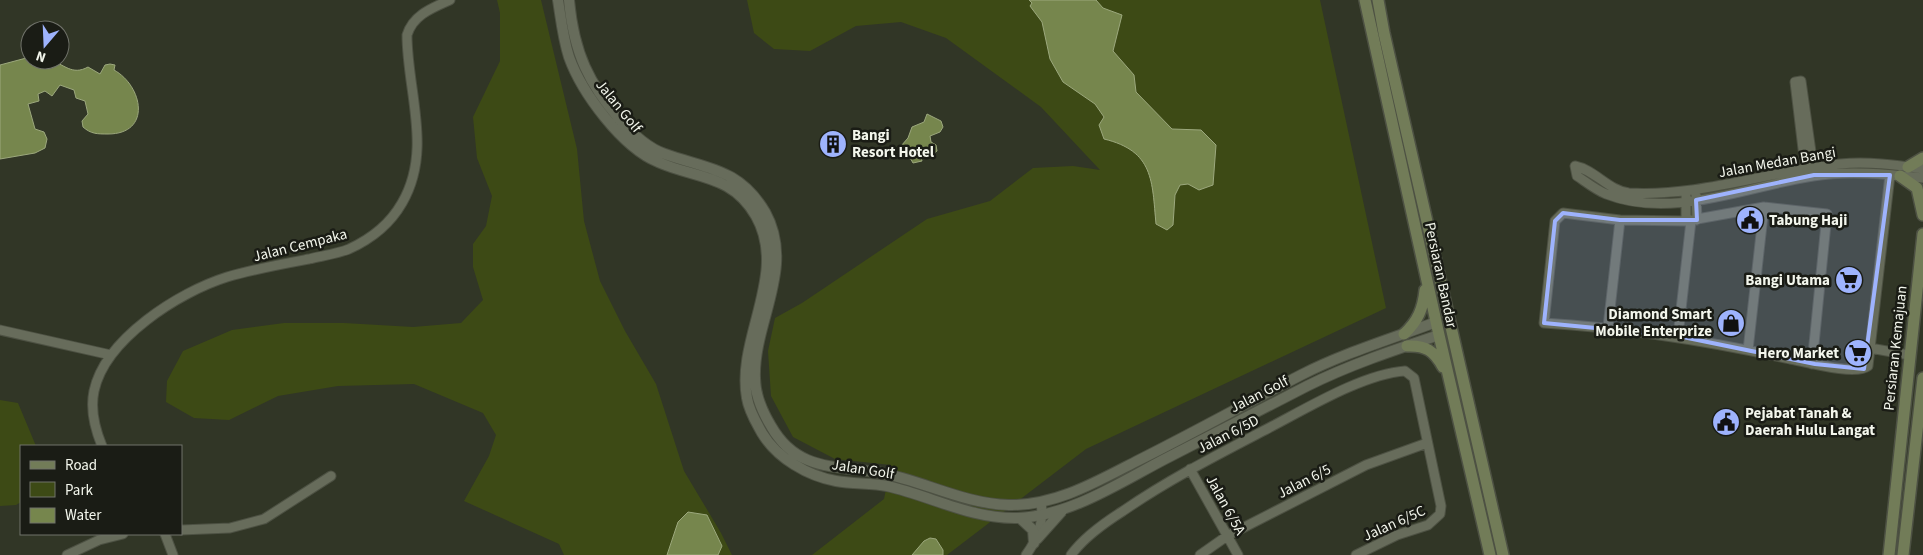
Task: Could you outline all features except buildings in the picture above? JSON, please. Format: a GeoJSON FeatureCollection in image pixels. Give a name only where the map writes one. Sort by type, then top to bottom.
{"type":"FeatureCollection","features":[{"type":"Feature","properties":{"kind":"main road","name":"Persiaran Bandar"},"geometry":{"type":"LineString","coordinates":[[1365,0],[1488,553]]}},
{"type":"Feature","properties":{"kind":"main road","name":"Persiaran Bandar"},"geometry":{"type":"LineString","coordinates":[[1378,0],[1502,555]]}},
{"type":"Feature","properties":{"kind":"main road"},"geometry":{"type":"LineString","coordinates":[[1923,158],[1899,173],[1917,188],[1923,215]]}},
{"type":"Feature","properties":{"kind":"main road","name":"Persiaran Kemajuan"},"geometry":{"type":"LineString","coordinates":[[1889,555],[1923,234]]}},
{"type":"Feature","properties":{"kind":"main road"},"geometry":{"type":"LineString","coordinates":[[1433,246],[1433,274],[1439,328],[1471,412]]}},
{"type":"Feature","properties":{"kind":"main road"},"geometry":{"type":"LineString","coordinates":[[1427,280],[1424,303],[1405,340],[1430,349],[1448,375]]}},
{"type":"Feature","properties":{"kind":"main road","name":"Persiaran Kemajuan"},"geometry":{"type":"LineString","coordinates":[[1903,555],[1923,378]]}},
{"type":"Feature","properties":{"kind":"main road"},"geometry":{"type":"LineString","coordinates":[[1498,539],[1506,555]]}},
{"type":"Feature","properties":{"kind":"street","name":"Jalan Cempaka"},"geometry":{"type":"LineString","coordinates":[[102,445],[94,427],[94,391],[111,356],[147,321],[184,294],[228,277],[347,250],[373,236],[390,219],[402,202],[411,183],[418,146],[407,35],[413,22],[419,16],[450,0]]}},
{"type":"Feature","properties":{"kind":"street","name":"Jalan Golf"},"geometry":{"type":"LineString","coordinates":[[558,0],[562,30],[569,55],[587,92],[610,123],[634,148],[664,165],[718,180],[738,194],[756,216],[765,241],[766,271],[748,355],[746,391],[754,418],[765,438],[775,449],[797,465],[822,477],[886,486],[954,508],[986,515],[1020,518],[1043,516],[1101,493],[1311,384],[1405,340],[1439,328]]}},
{"type":"Feature","properties":{"kind":"street","name":"Jalan Golf"},"geometry":{"type":"LineString","coordinates":[[569,0],[579,53],[592,81],[624,123],[640,139],[663,154],[710,166],[727,174],[754,197],[764,212],[773,233],[777,270],[755,363],[755,382],[764,414],[785,445],[810,462],[828,468],[894,476],[962,497],[994,504],[1016,505],[1042,502],[1084,487],[1304,374],[1356,351],[1405,340]]}},
{"type":"Feature","properties":{"kind":"street"},"geometry":{"type":"LineString","coordinates":[[569,55],[579,53]]}},
{"type":"Feature","properties":{"kind":"street"},"geometry":{"type":"LineString","coordinates":[[1801,81],[1810,172],[1794,82],[1801,81]]}},
{"type":"Feature","properties":{"kind":"street","name":"Jalan Medan Bangi"},"geometry":{"type":"LineString","coordinates":[[1686,197],[1626,193],[1584,168],[1576,166],[1577,176],[1604,194],[1620,199],[1654,202],[1696,196],[1856,163],[1923,178]]}},
{"type":"Feature","properties":{"kind":"street","name":"Jalan Medan Bangi"},"geometry":{"type":"LineString","coordinates":[[1810,172],[1899,173],[1923,169]]}},
{"type":"Feature","properties":{"kind":"street"},"geometry":{"type":"LineString","coordinates":[[1812,364],[1827,214],[1764,207],[1691,220],[1620,220],[1563,213],[1555,221],[1544,323],[1608,326],[1678,336],[1812,364],[1858,371],[1868,366],[1899,173]]}},
{"type":"Feature","properties":{"kind":"street"},"geometry":{"type":"LineString","coordinates":[[1678,336],[1691,220],[1696,196]]}},
{"type":"Feature","properties":{"kind":"street"},"geometry":{"type":"LineString","coordinates":[[1686,197],[1691,220]]}},
{"type":"Feature","properties":{"kind":"street"},"geometry":{"type":"LineString","coordinates":[[1748,350],[1764,207]]}},
{"type":"Feature","properties":{"kind":"street"},"geometry":{"type":"LineString","coordinates":[[1608,326],[1620,220]]}},
{"type":"Feature","properties":{"kind":"street"},"geometry":{"type":"LineString","coordinates":[[0,330],[111,356]]}},
{"type":"Feature","properties":{"kind":"street"},"geometry":{"type":"LineString","coordinates":[[1870,348],[1910,355]]}},
{"type":"Feature","properties":{"kind":"street","name":"Jalan 6/5D"},"geometry":{"type":"LineString","coordinates":[[1070,555],[1077,546],[1104,524],[1190,469],[1340,391],[1393,372],[1405,371],[1414,378],[1427,443]]}},
{"type":"Feature","properties":{"kind":"street"},"geometry":{"type":"LineString","coordinates":[[1304,374],[1311,384]]}},
{"type":"Feature","properties":{"kind":"street","name":"Jalan 6/5C"},"geometry":{"type":"LineString","coordinates":[[1356,555],[1398,535],[1428,525],[1440,514],[1442,506],[1427,443]]}},
{"type":"Feature","properties":{"kind":"street","name":"Jalan 6/5"},"geometry":{"type":"LineString","coordinates":[[1200,555],[1227,536],[1366,465],[1427,443]]}},
{"type":"Feature","properties":{"kind":"street","name":"Jalan 6/5A"},"geometry":{"type":"LineString","coordinates":[[1190,469],[1238,555]]}},
{"type":"Feature","properties":{"kind":"street"},"geometry":{"type":"LineString","coordinates":[[182,530],[230,528],[264,519],[331,476]]}},
{"type":"Feature","properties":{"kind":"street"},"geometry":{"type":"LineString","coordinates":[[1035,541],[1043,516],[1042,502]]}},
{"type":"Feature","properties":{"kind":"street"},"geometry":{"type":"LineString","coordinates":[[1026,555],[1035,541],[1062,510]]}},
{"type":"Feature","properties":{"kind":"street"},"geometry":{"type":"LineString","coordinates":[[1020,518],[1030,525],[1035,541]]}},
{"type":"Feature","properties":{"kind":"street"},"geometry":{"type":"LineString","coordinates":[[67,555],[99,540],[119,535]]}},
{"type":"Feature","properties":{"kind":"street"},"geometry":{"type":"LineString","coordinates":[[165,535],[173,555]]}},
{"type":"Feature","properties":{"kind":"highlighted area"},"geometry":{"type":"Polygon","coordinates":[[[1814,175],[1890,175],[1864,369],[1815,364],[1678,336],[1544,323],[1555,221],[1563,213],[1620,220],[1697,220],[1696,200],[1814,175]]]}},
{"type":"Feature","properties":{"kind":"green space"},"geometry":{"type":"Polygon","coordinates":[[[497,0],[541,0],[577,149],[584,221],[600,281],[625,331],[656,384],[684,471],[732,555],[564,555],[559,544],[464,501],[489,456],[496,435],[483,413],[414,384],[338,386],[278,396],[229,420],[194,418],[166,402],[167,381],[183,351],[232,330],[284,323],[344,323],[413,327],[461,323],[483,300],[473,267],[473,244],[486,226],[492,196],[477,158],[473,117],[500,61],[500,13],[497,0]]]}},
{"type":"Feature","properties":{"kind":"green space"},"geometry":{"type":"Polygon","coordinates":[[[747,0],[1320,0],[1386,308],[1086,449],[947,555],[812,555],[884,499],[891,465],[835,459],[793,437],[771,396],[768,351],[775,318],[802,303],[927,219],[990,201],[1033,168],[1073,166],[1100,170],[1041,107],[946,38],[901,22],[856,26],[810,51],[774,49],[754,33],[747,0]]]}},
{"type":"Feature","properties":{"kind":"green space"},"geometry":{"type":"Polygon","coordinates":[[[0,400],[18,403],[36,445],[20,445],[20,503],[16,505],[0,506],[0,400]]]}},
{"type":"Feature","properties":{"kind":"water"},"geometry":{"type":"Polygon","coordinates":[[[1029,0],[1096,0],[1103,8],[1122,15],[1113,51],[1134,75],[1136,92],[1172,129],[1201,130],[1216,145],[1213,185],[1199,190],[1188,184],[1180,185],[1175,195],[1173,225],[1167,230],[1156,224],[1151,181],[1141,160],[1133,151],[1104,139],[1099,125],[1104,117],[1095,104],[1063,82],[1050,59],[1042,22],[1030,6],[1032,3],[1029,0]]]}},
{"type":"Feature","properties":{"kind":"water"},"geometry":{"type":"Polygon","coordinates":[[[20,60],[20,70],[77,70],[88,67],[100,74],[105,65],[115,65],[114,70],[124,77],[136,97],[137,118],[132,126],[122,132],[97,134],[92,132],[83,127],[82,121],[88,114],[85,101],[76,98],[74,90],[60,85],[52,96],[45,91],[38,94],[39,101],[28,104],[35,129],[44,132],[47,139],[45,148],[35,153],[0,159],[0,65],[20,60]]]}},
{"type":"Feature","properties":{"kind":"water"},"geometry":{"type":"Polygon","coordinates":[[[927,114],[941,121],[943,127],[940,132],[930,136],[931,142],[936,145],[937,151],[932,155],[920,152],[922,161],[913,163],[909,156],[901,154],[901,146],[908,138],[912,127],[924,122],[927,114]]]}},
{"type":"Feature","properties":{"kind":"water"},"geometry":{"type":"Polygon","coordinates":[[[688,512],[707,515],[722,546],[718,555],[667,555],[678,522],[688,512]]]}},
{"type":"Feature","properties":{"kind":"water"},"geometry":{"type":"Polygon","coordinates":[[[930,538],[936,539],[943,550],[943,555],[912,555],[924,541],[930,538]]]}},
{"type":"Feature","properties":{"kind":"place","name":"Bangi Resort Hotel"},"geometry":{"type":"Point","coordinates":[833,144]}},
{"type":"Feature","properties":{"kind":"place","name":"Tabung Haji"},"geometry":{"type":"Point","coordinates":[1750,220]}},
{"type":"Feature","properties":{"kind":"place","name":"Bangi Utama"},"geometry":{"type":"Point","coordinates":[1849,280]}},
{"type":"Feature","properties":{"kind":"place","name":"Diamond Smart Mobile Enterprize"},"geometry":{"type":"Point","coordinates":[1731,323]}},
{"type":"Feature","properties":{"kind":"place","name":"Hero Market"},"geometry":{"type":"Point","coordinates":[1858,353]}},
{"type":"Feature","properties":{"kind":"place","name":"Pejabat Tanah & Daerah Hulu Langat"},"geometry":{"type":"Point","coordinates":[1726,422]}}]}
